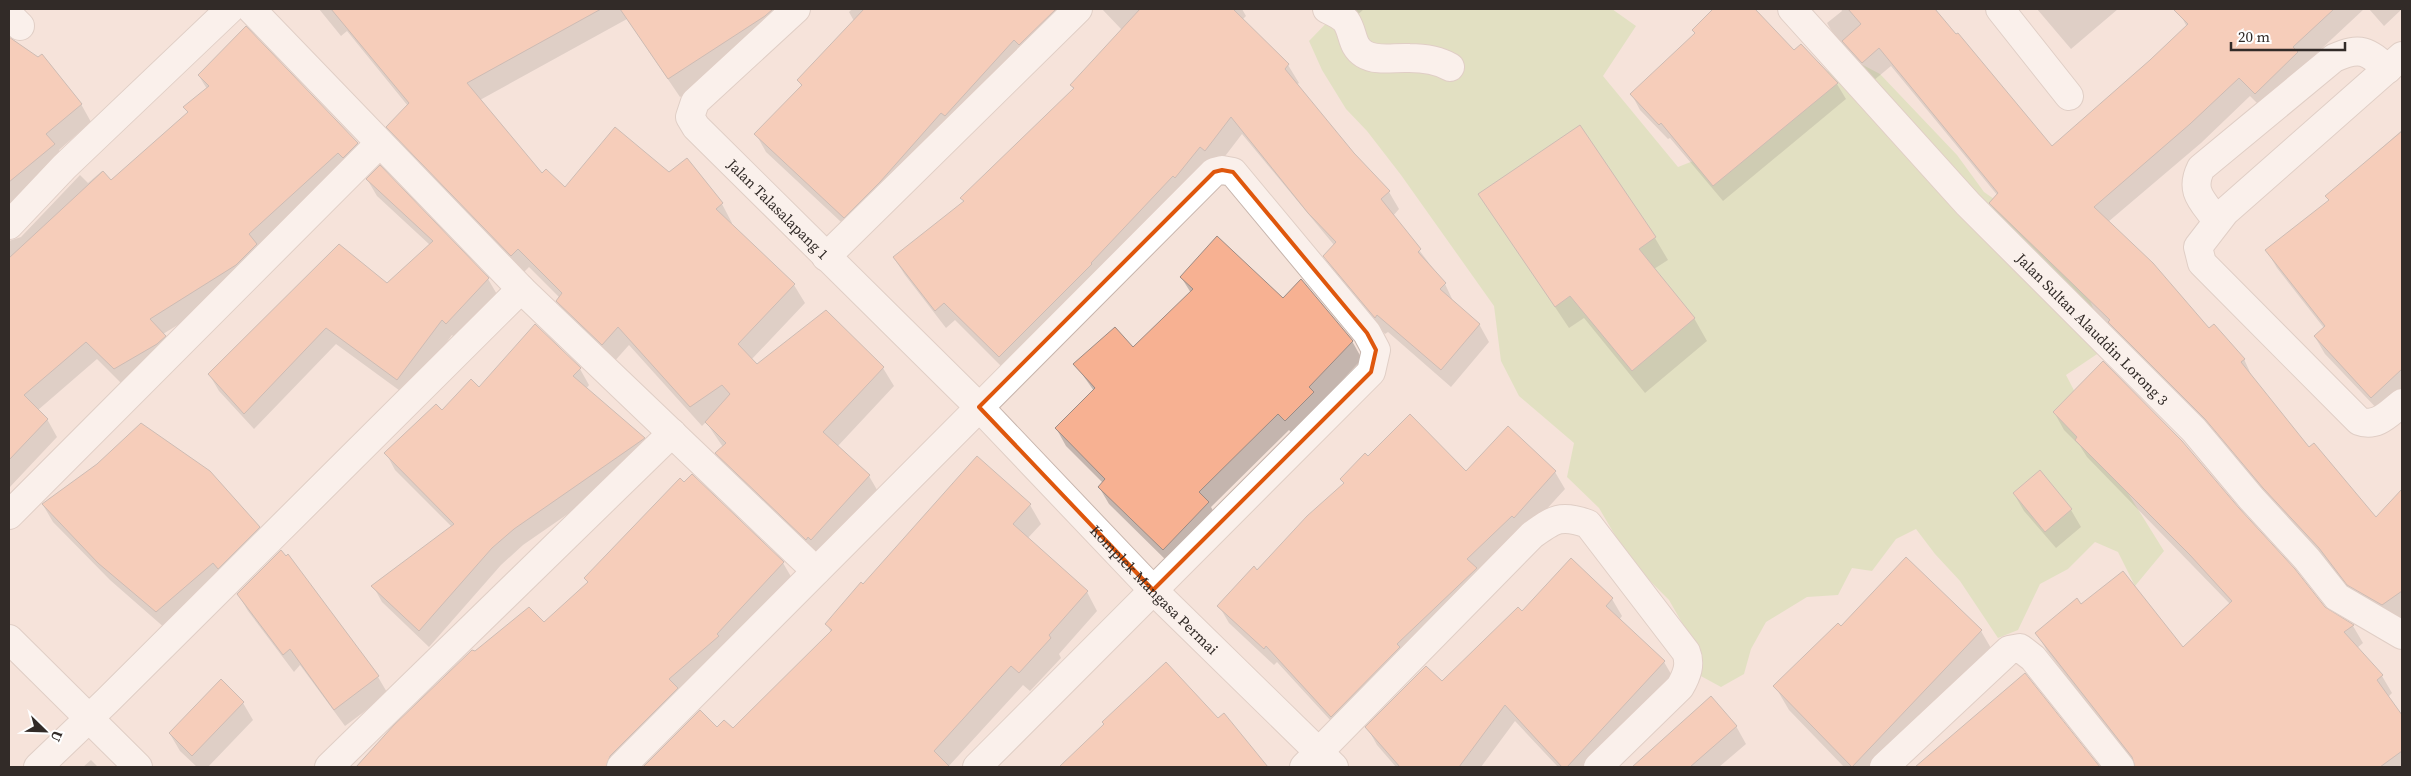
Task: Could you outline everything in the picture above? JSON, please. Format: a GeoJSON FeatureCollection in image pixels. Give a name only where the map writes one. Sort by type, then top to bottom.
{"type":"FeatureCollection","features":[{"type":"Feature","properties":{"kind":"street"},"geometry":{"type":"LineString","coordinates":[[9,225],[64,167],[230,9]]}},
{"type":"Feature","properties":{"kind":"street"},"geometry":{"type":"LineString","coordinates":[[251,9],[379,144],[521,289],[816,571]]}},
{"type":"Feature","properties":{"kind":"street","name":"Jalan Talasalapang 1"},"geometry":{"type":"LineString","coordinates":[[796,9],[695,102],[690,117],[696,127],[979,407]]}},
{"type":"Feature","properties":{"kind":"street"},"geometry":{"type":"LineString","coordinates":[[826,257],[1078,9]]}},
{"type":"Feature","properties":{"kind":"street"},"geometry":{"type":"LineString","coordinates":[[1327,9],[1345,20],[1354,44],[1364,54],[1382,58],[1411,58],[1439,61],[1450,67]]}},
{"type":"Feature","properties":{"kind":"street","name":"Jalan Sultan Alauddin Lorong 3"},"geometry":{"type":"LineString","coordinates":[[1792,9],[1968,204],[2194,430],[2251,498],[2307,559],[2337,597],[2402,635]]}},
{"type":"Feature","properties":{"kind":"street"},"geometry":{"type":"LineString","coordinates":[[2000,9],[2069,96]]}},
{"type":"Feature","properties":{"kind":"street"},"geometry":{"type":"LineString","coordinates":[[2217,221],[2196,192],[2196,180],[2201,168],[2334,58],[2350,51],[2367,52],[2395,63],[2217,221],[2198,247],[2202,263],[2360,421],[2365,423],[2377,422],[2402,403]]}},
{"type":"Feature","properties":{"kind":"street"},"geometry":{"type":"LineString","coordinates":[[9,515],[379,144]]}},
{"type":"Feature","properties":{"kind":"street"},"geometry":{"type":"LineString","coordinates":[[621,767],[1214,172],[1222,170],[1233,172],[1367,333],[1376,350],[1374,366],[1371,372],[977,767]]}},
{"type":"Feature","properties":{"kind":"street"},"geometry":{"type":"LineString","coordinates":[[38,767],[521,289]]}},
{"type":"Feature","properties":{"kind":"street","name":"Komplek Mangasa Permai"},"geometry":{"type":"LineString","coordinates":[[979,407],[1319,762]]}},
{"type":"Feature","properties":{"kind":"street"},"geometry":{"type":"LineString","coordinates":[[329,767],[672,433]]}},
{"type":"Feature","properties":{"kind":"street"},"geometry":{"type":"LineString","coordinates":[[1319,762],[1532,535],[1552,521],[1565,518],[1588,524],[1686,652],[1689,660],[1685,678],[1680,687],[1598,767]]}},
{"type":"Feature","properties":{"kind":"street"},"geometry":{"type":"LineString","coordinates":[[9,639],[138,767]]}},
{"type":"Feature","properties":{"kind":"street"},"geometry":{"type":"LineString","coordinates":[[1884,767],[2009,650],[2020,648],[2034,658],[2120,767]]}},
{"type":"Feature","properties":{"kind":"highlighted area"},"geometry":{"type":"Polygon","coordinates":[[[1222,170],[1233,172],[1367,333],[1376,350],[1371,372],[1153,590],[979,407],[1214,172],[1222,170]]]}},
{"type":"Feature","properties":{"kind":"green space"},"geometry":{"type":"Polygon","coordinates":[[[1340,9],[1612,9],[1636,26],[1603,76],[1678,167],[1746,140],[1846,56],[1880,74],[1957,155],[1984,192],[2040,231],[2079,274],[2109,346],[2066,375],[2126,490],[2164,551],[2135,586],[2118,552],[2095,542],[2068,569],[2040,584],[2018,630],[1998,638],[1960,581],[1935,554],[1916,529],[1896,539],[1872,571],[1852,568],[1838,595],[1807,597],[1766,622],[1751,649],[1744,674],[1721,687],[1699,675],[1689,635],[1669,600],[1644,575],[1619,542],[1599,508],[1567,477],[1574,443],[1519,396],[1501,361],[1494,306],[1401,175],[1367,131],[1346,109],[1322,70],[1309,41],[1340,9]]]}},
{"type":"Feature","properties":{"kind":"building"},"geometry":{"type":"Polygon","coordinates":[[[331,9],[601,9],[467,83],[542,173],[546,169],[565,187],[615,127],[669,172],[687,158],[723,203],[716,209],[795,284],[738,344],[757,364],[826,310],[884,367],[823,432],[870,475],[811,540],[808,537],[806,540],[715,453],[726,443],[705,422],[730,394],[722,385],[690,407],[618,327],[602,345],[556,301],[562,293],[518,249],[511,256],[386,127],[409,103],[331,9]]]}},
{"type":"Feature","properties":{"kind":"building"},"geometry":{"type":"Polygon","coordinates":[[[620,9],[773,9],[668,79],[620,9]]]}},
{"type":"Feature","properties":{"kind":"building"},"geometry":{"type":"Polygon","coordinates":[[[864,9],[1056,9],[1019,45],[1014,40],[945,116],[941,113],[880,182],[844,218],[754,134],[802,85],[797,80],[864,9]]]}},
{"type":"Feature","properties":{"kind":"building"},"geometry":{"type":"Polygon","coordinates":[[[1140,9],[1233,9],[1289,64],[1285,69],[1354,153],[1390,191],[1381,199],[1421,249],[1418,252],[1446,283],[1440,289],[1480,324],[1441,370],[1377,315],[1375,318],[1323,256],[1336,242],[1308,213],[1231,117],[1205,151],[1200,147],[1175,178],[1173,176],[1092,264],[999,357],[944,303],[935,311],[893,257],[964,201],[960,198],[1074,88],[1070,85],[1140,9]]]}},
{"type":"Feature","properties":{"kind":"building"},"geometry":{"type":"Polygon","coordinates":[[[1713,9],[1755,9],[1794,50],[1801,44],[1838,83],[1713,186],[1661,123],[1659,125],[1630,94],[1695,33],[1692,30],[1713,9]]]}},
{"type":"Feature","properties":{"kind":"building"},"geometry":{"type":"Polygon","coordinates":[[[1848,9],[1935,9],[1956,34],[1958,33],[2052,146],[2188,24],[2173,9],[2334,9],[2293,47],[2298,52],[2255,94],[2239,78],[2190,124],[2094,207],[2153,263],[2209,328],[2214,324],[2245,359],[2241,362],[2309,447],[2314,443],[2376,517],[2402,489],[2402,591],[2382,605],[2347,585],[2319,548],[2263,488],[2205,419],[2108,322],[2110,320],[1989,203],[1998,193],[1879,48],[1862,63],[1842,41],[1861,24],[1848,9]]]}},
{"type":"Feature","properties":{"kind":"building"},"geometry":{"type":"Polygon","coordinates":[[[246,26],[358,143],[343,158],[338,153],[249,234],[257,244],[236,265],[150,319],[166,336],[157,344],[114,369],[86,342],[24,395],[48,419],[9,460],[9,258],[103,171],[111,180],[188,112],[183,107],[209,86],[198,75],[246,26]]]}},
{"type":"Feature","properties":{"kind":"building"},"geometry":{"type":"Polygon","coordinates":[[[9,37],[38,57],[42,54],[82,104],[46,134],[55,144],[9,182],[9,37]]]}},
{"type":"Feature","properties":{"kind":"building"},"geometry":{"type":"Polygon","coordinates":[[[1580,125],[1656,237],[1639,249],[1695,318],[1632,371],[1570,296],[1555,307],[1478,194],[1580,125]]]}},
{"type":"Feature","properties":{"kind":"building"},"geometry":{"type":"Polygon","coordinates":[[[2402,131],[2402,369],[2371,398],[2314,336],[2325,326],[2265,250],[2329,200],[2325,196],[2402,131]]]}},
{"type":"Feature","properties":{"kind":"building"},"geometry":{"type":"Polygon","coordinates":[[[380,165],[489,278],[446,324],[442,320],[397,380],[326,328],[244,414],[208,374],[339,244],[387,283],[433,241],[366,179],[380,165]]]}},
{"type":"Feature","properties":{"kind":"building"},"geometry":{"type":"Polygon","coordinates":[[[1217,236],[1283,298],[1301,279],[1353,341],[1309,387],[1314,392],[1285,421],[1278,414],[1199,492],[1209,502],[1163,550],[1098,487],[1105,479],[1055,428],[1095,388],[1073,364],[1115,327],[1133,347],[1193,289],[1180,277],[1217,236]]]}},
{"type":"Feature","properties":{"kind":"building"},"geometry":{"type":"Polygon","coordinates":[[[535,324],[581,368],[573,376],[645,438],[514,529],[492,548],[419,631],[371,586],[454,524],[384,453],[436,404],[442,410],[471,379],[479,387],[535,324]]]}},
{"type":"Feature","properties":{"kind":"building"},"geometry":{"type":"Polygon","coordinates":[[[2103,361],[2182,441],[2239,508],[2295,569],[2325,607],[2354,625],[2344,632],[2383,675],[2377,680],[2402,715],[2402,751],[2380,767],[2135,767],[2132,757],[2035,633],[2077,598],[2081,604],[2123,571],[2183,647],[2232,601],[2190,555],[2075,440],[2077,437],[2053,412],[2103,361]]]}},
{"type":"Feature","properties":{"kind":"building"},"geometry":{"type":"Polygon","coordinates":[[[1410,414],[1466,471],[1508,426],[1556,471],[1514,518],[1512,516],[1467,559],[1477,568],[1397,644],[1400,647],[1331,717],[1266,646],[1264,649],[1217,606],[1254,566],[1257,570],[1307,516],[1344,483],[1340,479],[1365,453],[1368,456],[1410,414]]]}},
{"type":"Feature","properties":{"kind":"building"},"geometry":{"type":"Polygon","coordinates":[[[141,423],[210,471],[260,527],[218,569],[213,563],[156,612],[98,563],[42,504],[97,464],[141,423]]]}},
{"type":"Feature","properties":{"kind":"building"},"geometry":{"type":"Polygon","coordinates":[[[977,456],[1031,504],[1013,524],[1088,591],[1049,635],[1051,638],[1019,673],[1011,666],[934,751],[950,767],[643,767],[700,710],[717,727],[724,720],[733,728],[832,630],[825,624],[977,456]]]}},
{"type":"Feature","properties":{"kind":"building"},"geometry":{"type":"Polygon","coordinates":[[[2040,470],[2072,509],[2045,532],[2013,493],[2040,470]]]}},
{"type":"Feature","properties":{"kind":"building"},"geometry":{"type":"Polygon","coordinates":[[[692,474],[784,562],[717,634],[719,636],[669,679],[678,688],[610,756],[606,767],[356,767],[394,725],[472,650],[475,651],[529,607],[544,622],[588,582],[584,578],[680,478],[684,482],[692,474]]]}},
{"type":"Feature","properties":{"kind":"building"},"geometry":{"type":"Polygon","coordinates":[[[281,550],[286,556],[288,554],[379,676],[334,710],[290,649],[283,655],[237,594],[281,550]]]}},
{"type":"Feature","properties":{"kind":"building"},"geometry":{"type":"Polygon","coordinates":[[[1906,557],[1982,630],[1852,767],[1773,686],[1838,623],[1841,626],[1906,557]]]}},
{"type":"Feature","properties":{"kind":"building"},"geometry":{"type":"Polygon","coordinates":[[[1571,558],[1613,598],[1606,606],[1665,661],[1567,767],[1562,767],[1505,705],[1459,767],[1400,767],[1365,727],[1426,666],[1442,681],[1518,607],[1522,611],[1571,558]]]}},
{"type":"Feature","properties":{"kind":"building"},"geometry":{"type":"Polygon","coordinates":[[[1166,662],[1218,718],[1224,713],[1268,767],[1059,767],[1104,724],[1102,722],[1166,662]]]}},
{"type":"Feature","properties":{"kind":"building"},"geometry":{"type":"Polygon","coordinates":[[[2025,673],[2100,767],[1915,767],[2025,673]]]}},
{"type":"Feature","properties":{"kind":"building"},"geometry":{"type":"Polygon","coordinates":[[[221,679],[244,702],[192,756],[169,733],[221,679]]]}},
{"type":"Feature","properties":{"kind":"building"},"geometry":{"type":"Polygon","coordinates":[[[1711,696],[1737,726],[1690,767],[1632,767],[1711,696]]]}}]}
